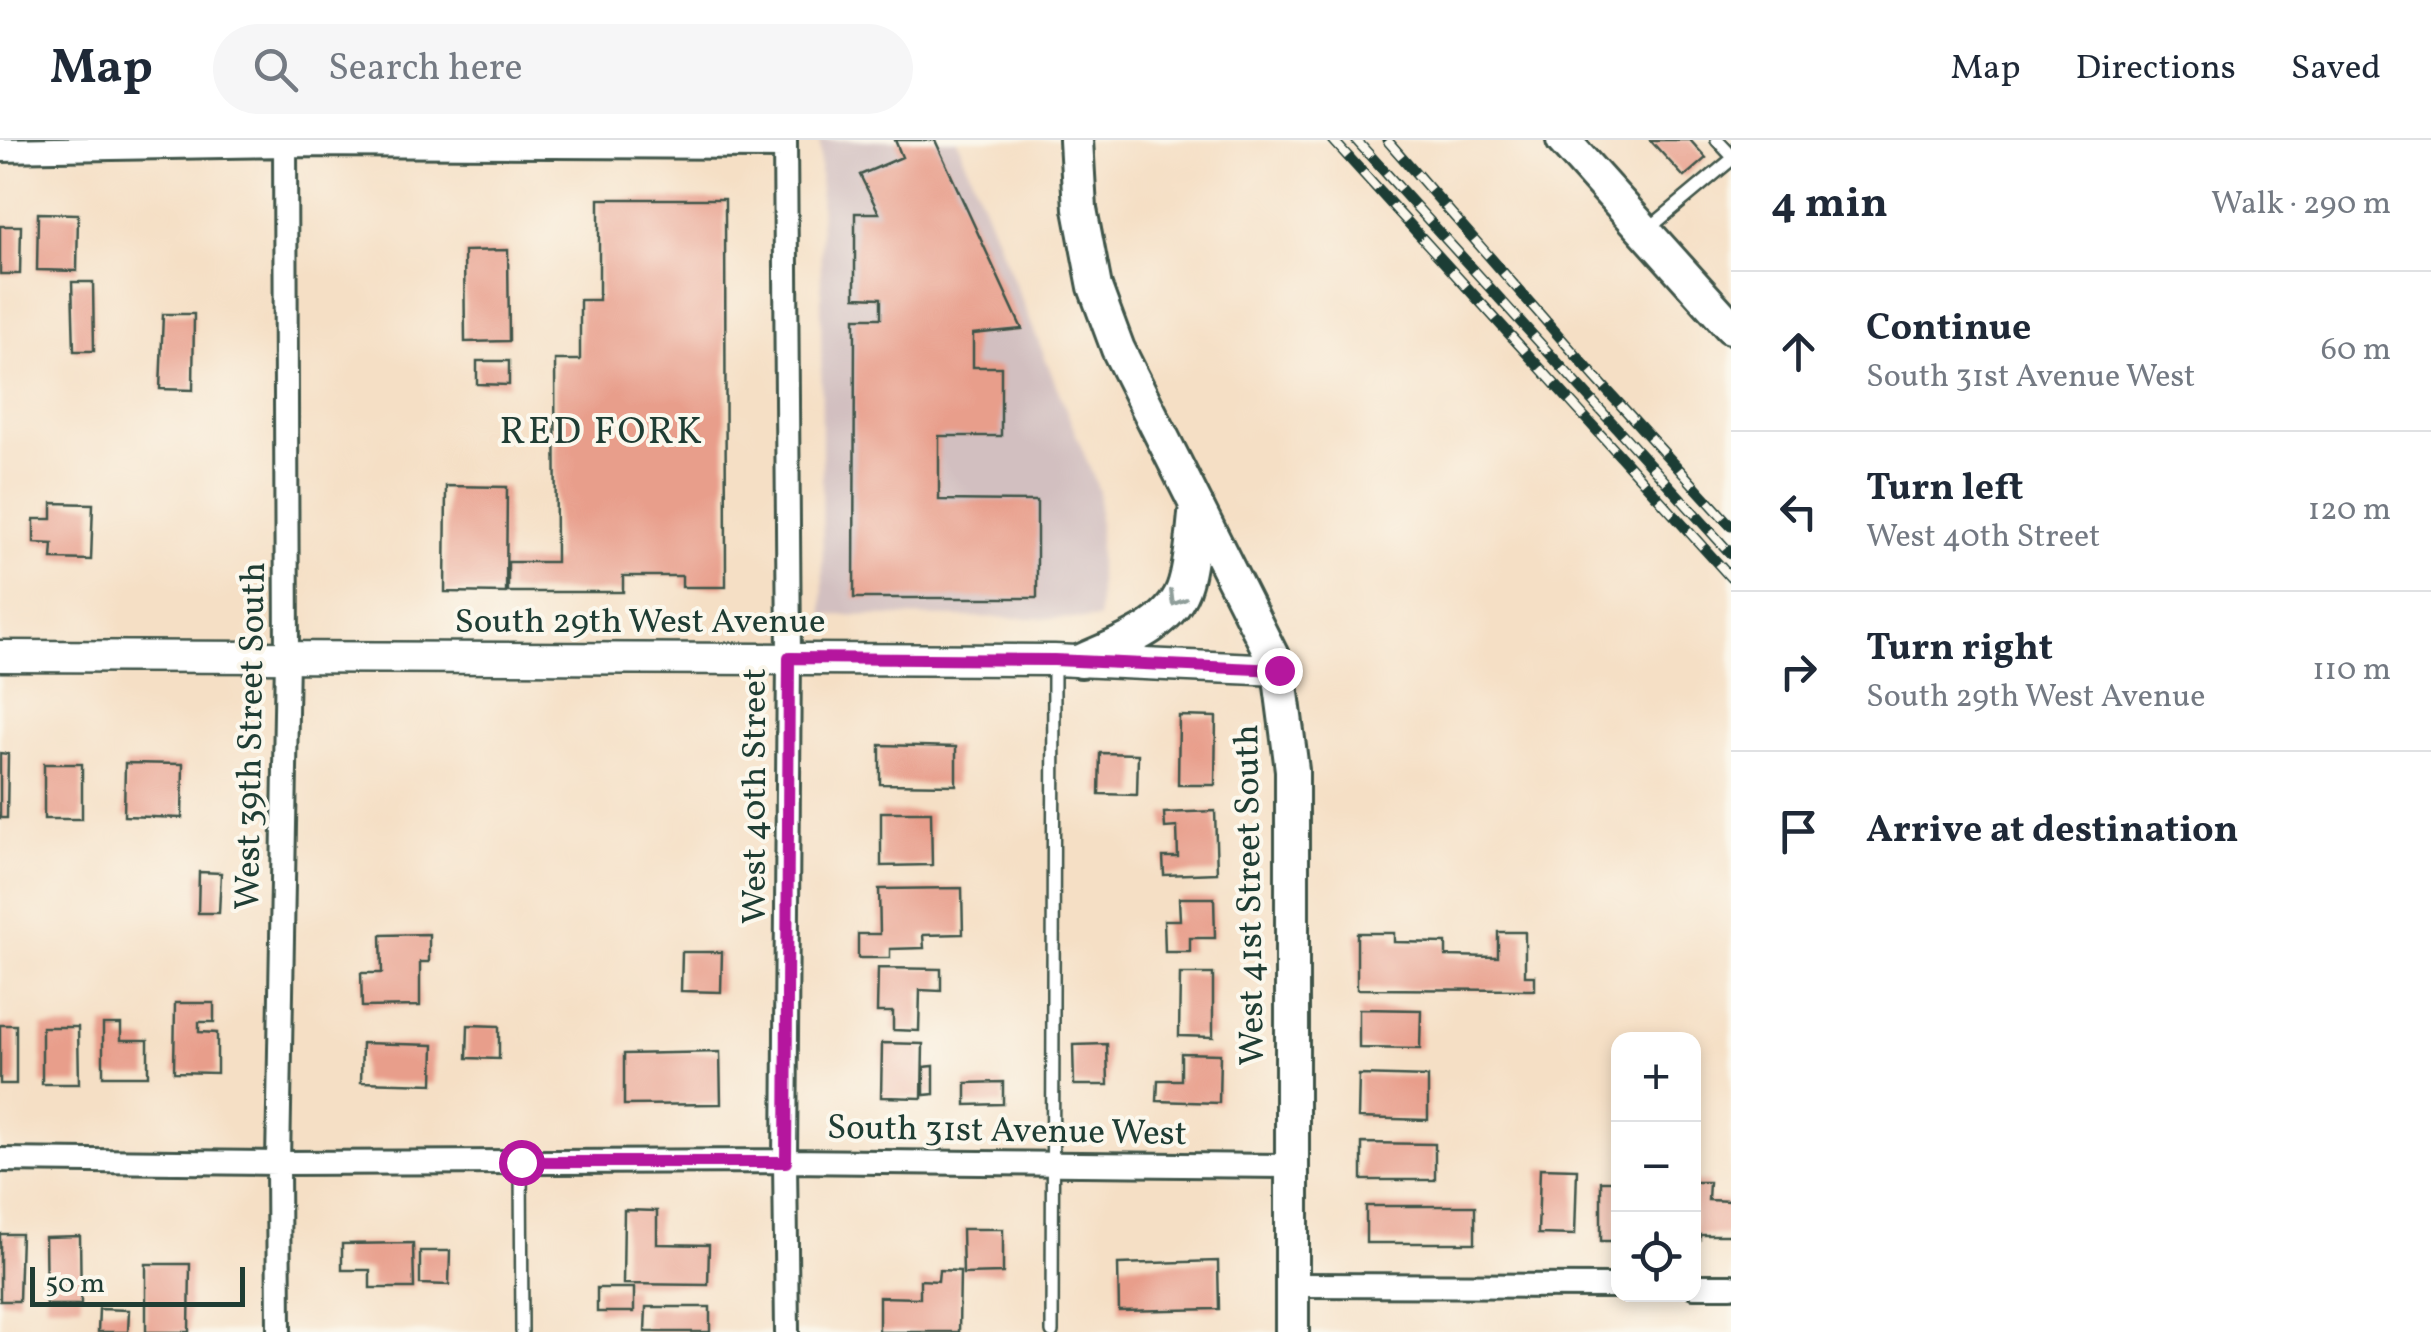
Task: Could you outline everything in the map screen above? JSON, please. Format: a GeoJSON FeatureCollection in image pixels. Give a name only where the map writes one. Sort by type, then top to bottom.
{"type":"FeatureCollection","features":[{"type":"Feature","properties":{"kind":"main road","name":"West 41st Street South"},"geometry":{"type":"LineString","coordinates":[[1076,140],[1080,209],[1095,288],[1118,349],[1279,670],[1292,770],[1292,1332]]}},
{"type":"Feature","properties":{"kind":"main road"},"geometry":{"type":"LineString","coordinates":[[1562,140],[1731,326]]}},
{"type":"Feature","properties":{"kind":"main road"},"geometry":{"type":"LineString","coordinates":[[1068,660],[1142,633],[1167,614],[1185,586],[1196,505]]}},
{"type":"Feature","properties":{"kind":"street"},"geometry":{"type":"LineString","coordinates":[[0,150],[285,142],[785,143]]}},
{"type":"Feature","properties":{"kind":"street","name":"West 39th Street South"},"geometry":{"type":"LineString","coordinates":[[279,1332],[287,656],[285,142]]}},
{"type":"Feature","properties":{"kind":"street","name":"West 40th Street"},"geometry":{"type":"LineString","coordinates":[[785,143],[789,658],[787,1332]]}},
{"type":"Feature","properties":{"kind":"street","name":"South 29th West Avenue"},"geometry":{"type":"LineString","coordinates":[[0,656],[1068,660],[1279,670]]}},
{"type":"Feature","properties":{"kind":"street","name":"South 31st Avenue West"},"geometry":{"type":"LineString","coordinates":[[0,1160],[1292,1166]]}},
{"type":"Feature","properties":{"kind":"street"},"geometry":{"type":"LineString","coordinates":[[1292,1285],[1611,1286]]}},
{"type":"Feature","properties":{"kind":"street"},"geometry":{"type":"LineString","coordinates":[[1701,1286],[1731,1286]]}},
{"type":"Feature","properties":{"kind":"lane"},"geometry":{"type":"LineString","coordinates":[[1644,232],[1731,158],[1717,140]]}},
{"type":"Feature","properties":{"kind":"lane"},"geometry":{"type":"LineString","coordinates":[[1052,1332],[1051,1165],[1068,660]]}},
{"type":"Feature","properties":{"kind":"lane"},"geometry":{"type":"LineString","coordinates":[[521,1162],[522,1332]]}},
{"type":"Feature","properties":{"kind":"shaded area"},"geometry":{"type":"Polygon","coordinates":[[[820,140],[957,140],[1099,491],[1099,619],[823,615],[820,140]]]}},
{"type":"Feature","properties":{"kind":"building"},"geometry":{"type":"Polygon","coordinates":[[[895,140],[935,140],[1022,329],[973,334],[973,367],[1001,367],[1001,436],[939,436],[939,500],[1037,501],[1037,598],[854,598],[855,318],[881,318],[881,298],[855,297],[855,213],[879,213],[860,175],[902,157],[895,140]]]}},
{"type":"Feature","properties":{"kind":"building"},"geometry":{"type":"Polygon","coordinates":[[[1650,140],[1690,140],[1706,158],[1684,177],[1650,140]]]}},
{"type":"Feature","properties":{"kind":"building"},"geometry":{"type":"Polygon","coordinates":[[[599,199],[725,199],[726,587],[682,587],[682,576],[623,576],[623,592],[508,592],[508,562],[556,562],[555,360],[580,360],[580,300],[599,300],[599,199]]]}},
{"type":"Feature","properties":{"kind":"building"},"geometry":{"type":"Polygon","coordinates":[[[38,213],[78,214],[77,271],[37,270],[38,213]]]}},
{"type":"Feature","properties":{"kind":"building"},"geometry":{"type":"Polygon","coordinates":[[[0,226],[21,226],[20,274],[0,274],[0,226]]]}},
{"type":"Feature","properties":{"kind":"building"},"geometry":{"type":"Polygon","coordinates":[[[508,250],[509,341],[465,342],[464,251],[508,250]]]}},
{"type":"Feature","properties":{"kind":"building"},"geometry":{"type":"Polygon","coordinates":[[[72,282],[93,282],[94,351],[74,351],[72,282]]]}},
{"type":"Feature","properties":{"kind":"building"},"geometry":{"type":"Polygon","coordinates":[[[163,314],[194,314],[193,390],[160,389],[163,314]]]}},
{"type":"Feature","properties":{"kind":"building"},"geometry":{"type":"Polygon","coordinates":[[[477,361],[509,361],[509,385],[477,384],[477,361]]]}},
{"type":"Feature","properties":{"kind":"building"},"geometry":{"type":"Polygon","coordinates":[[[446,486],[507,487],[506,593],[445,592],[446,486]]]}},
{"type":"Feature","properties":{"kind":"building"},"geometry":{"type":"Polygon","coordinates":[[[52,503],[93,504],[91,560],[52,559],[53,544],[34,543],[34,519],[52,519],[52,503]]]}},
{"type":"Feature","properties":{"kind":"building"},"geometry":{"type":"Polygon","coordinates":[[[1179,716],[1216,717],[1215,785],[1178,785],[1179,716]]]}},
{"type":"Feature","properties":{"kind":"building"},"geometry":{"type":"Polygon","coordinates":[[[880,745],[956,747],[956,785],[880,784],[880,745]]]}},
{"type":"Feature","properties":{"kind":"building"},"geometry":{"type":"Polygon","coordinates":[[[0,753],[8,754],[7,818],[0,818],[0,753]]]}},
{"type":"Feature","properties":{"kind":"building"},"geometry":{"type":"Polygon","coordinates":[[[1100,753],[1138,754],[1137,795],[1099,794],[1100,753]]]}},
{"type":"Feature","properties":{"kind":"building"},"geometry":{"type":"Polygon","coordinates":[[[125,763],[183,764],[182,818],[124,816],[125,763]]]}},
{"type":"Feature","properties":{"kind":"building"},"geometry":{"type":"Polygon","coordinates":[[[44,764],[82,764],[82,819],[44,819],[44,764]]]}},
{"type":"Feature","properties":{"kind":"building"},"geometry":{"type":"Polygon","coordinates":[[[1215,811],[1217,873],[1164,875],[1163,857],[1178,857],[1177,827],[1165,828],[1164,813],[1215,811]]]}},
{"type":"Feature","properties":{"kind":"building"},"geometry":{"type":"Polygon","coordinates":[[[881,812],[931,812],[932,865],[881,866],[881,812]]]}},
{"type":"Feature","properties":{"kind":"building"},"geometry":{"type":"Polygon","coordinates":[[[199,872],[221,873],[219,913],[198,913],[199,872]]]}},
{"type":"Feature","properties":{"kind":"building"},"geometry":{"type":"Polygon","coordinates":[[[962,888],[963,934],[923,935],[924,948],[890,949],[890,958],[858,958],[858,934],[880,934],[879,889],[962,888]]]}},
{"type":"Feature","properties":{"kind":"building"},"geometry":{"type":"Polygon","coordinates":[[[1179,898],[1214,898],[1215,938],[1190,938],[1190,952],[1165,952],[1164,920],[1180,920],[1179,898]]]}},
{"type":"Feature","properties":{"kind":"building"},"geometry":{"type":"Polygon","coordinates":[[[1498,932],[1525,932],[1525,976],[1535,976],[1535,990],[1357,989],[1357,933],[1394,933],[1394,942],[1446,943],[1446,956],[1498,957],[1498,932]]]}},
{"type":"Feature","properties":{"kind":"building"},"geometry":{"type":"Polygon","coordinates":[[[429,934],[429,962],[420,962],[420,1006],[362,1007],[361,973],[382,973],[381,935],[429,934]]]}},
{"type":"Feature","properties":{"kind":"building"},"geometry":{"type":"Polygon","coordinates":[[[682,952],[722,952],[721,992],[681,991],[682,952]]]}},
{"type":"Feature","properties":{"kind":"building"},"geometry":{"type":"Polygon","coordinates":[[[878,968],[941,969],[941,991],[920,990],[919,1031],[893,1030],[893,1012],[877,1012],[878,968]]]}},
{"type":"Feature","properties":{"kind":"building"},"geometry":{"type":"Polygon","coordinates":[[[1180,974],[1213,974],[1213,1037],[1179,1036],[1180,974]]]}},
{"type":"Feature","properties":{"kind":"building"},"geometry":{"type":"Polygon","coordinates":[[[175,1003],[214,1003],[214,1022],[199,1022],[199,1032],[217,1033],[217,1073],[174,1072],[175,1003]]]}},
{"type":"Feature","properties":{"kind":"building"},"geometry":{"type":"Polygon","coordinates":[[[1359,1009],[1421,1010],[1420,1049],[1359,1048],[1359,1009]]]}},
{"type":"Feature","properties":{"kind":"building"},"geometry":{"type":"Polygon","coordinates":[[[103,1024],[121,1024],[121,1040],[148,1040],[148,1076],[103,1076],[103,1024]]]}},
{"type":"Feature","properties":{"kind":"building"},"geometry":{"type":"Polygon","coordinates":[[[0,1025],[16,1025],[16,1084],[0,1084],[0,1025]]]}},
{"type":"Feature","properties":{"kind":"building"},"geometry":{"type":"Polygon","coordinates":[[[468,1025],[499,1026],[499,1059],[467,1058],[468,1025]]]}},
{"type":"Feature","properties":{"kind":"building"},"geometry":{"type":"Polygon","coordinates":[[[42,1027],[78,1027],[79,1084],[42,1084],[42,1027]]]}},
{"type":"Feature","properties":{"kind":"building"},"geometry":{"type":"Polygon","coordinates":[[[362,1043],[434,1045],[433,1084],[361,1082],[362,1043]]]}},
{"type":"Feature","properties":{"kind":"building"},"geometry":{"type":"Polygon","coordinates":[[[882,1043],[923,1044],[922,1098],[881,1097],[882,1043]]]}},
{"type":"Feature","properties":{"kind":"building"},"geometry":{"type":"Polygon","coordinates":[[[1107,1044],[1108,1085],[1074,1085],[1073,1045],[1107,1044]]]}},
{"type":"Feature","properties":{"kind":"building"},"geometry":{"type":"Polygon","coordinates":[[[720,1052],[721,1104],[624,1105],[624,1054],[720,1052]]]}},
{"type":"Feature","properties":{"kind":"building"},"geometry":{"type":"Polygon","coordinates":[[[1181,1053],[1220,1054],[1219,1103],[1157,1101],[1158,1080],[1181,1080],[1181,1053]]]}},
{"type":"Feature","properties":{"kind":"building"},"geometry":{"type":"Polygon","coordinates":[[[934,1066],[934,1094],[924,1095],[924,1067],[934,1066]]]}},
{"type":"Feature","properties":{"kind":"building"},"geometry":{"type":"Polygon","coordinates":[[[1359,1075],[1428,1077],[1428,1120],[1358,1118],[1359,1075]]]}},
{"type":"Feature","properties":{"kind":"building"},"geometry":{"type":"Polygon","coordinates":[[[1003,1082],[1003,1104],[966,1105],[966,1083],[1003,1082]]]}},
{"type":"Feature","properties":{"kind":"building"},"geometry":{"type":"Polygon","coordinates":[[[1362,1143],[1435,1144],[1435,1180],[1362,1180],[1362,1143]]]}},
{"type":"Feature","properties":{"kind":"building"},"geometry":{"type":"Polygon","coordinates":[[[1540,1168],[1577,1169],[1575,1235],[1538,1234],[1540,1168]]]}},
{"type":"Feature","properties":{"kind":"building"},"geometry":{"type":"Polygon","coordinates":[[[1601,1181],[1611,1181],[1611,1241],[1601,1241],[1601,1181]]]}},
{"type":"Feature","properties":{"kind":"building"},"geometry":{"type":"Polygon","coordinates":[[[1701,1182],[1709,1182],[1708,1200],[1731,1201],[1731,1235],[1701,1235],[1701,1182]]]}},
{"type":"Feature","properties":{"kind":"building"},"geometry":{"type":"Polygon","coordinates":[[[1366,1206],[1475,1206],[1475,1243],[1366,1243],[1366,1206]]]}},
{"type":"Feature","properties":{"kind":"building"},"geometry":{"type":"Polygon","coordinates":[[[624,1210],[657,1211],[657,1244],[709,1245],[708,1285],[623,1284],[624,1210]]]}},
{"type":"Feature","properties":{"kind":"building"},"geometry":{"type":"Polygon","coordinates":[[[962,1229],[1003,1229],[1003,1273],[963,1274],[962,1229]]]}},
{"type":"Feature","properties":{"kind":"building"},"geometry":{"type":"Polygon","coordinates":[[[0,1234],[21,1234],[19,1301],[0,1301],[0,1234]]]}},
{"type":"Feature","properties":{"kind":"building"},"geometry":{"type":"Polygon","coordinates":[[[80,1236],[81,1305],[46,1305],[45,1237],[80,1236]]]}},
{"type":"Feature","properties":{"kind":"building"},"geometry":{"type":"Polygon","coordinates":[[[413,1243],[414,1288],[370,1288],[370,1270],[342,1270],[342,1244],[413,1243]]]}},
{"type":"Feature","properties":{"kind":"building"},"geometry":{"type":"Polygon","coordinates":[[[420,1251],[450,1251],[449,1285],[420,1284],[420,1251]]]}},
{"type":"Feature","properties":{"kind":"building"},"geometry":{"type":"Polygon","coordinates":[[[1218,1261],[1219,1309],[1119,1311],[1118,1264],[1218,1261]]]}},
{"type":"Feature","properties":{"kind":"building"},"geometry":{"type":"Polygon","coordinates":[[[146,1264],[190,1264],[189,1332],[146,1332],[146,1264]]]}},
{"type":"Feature","properties":{"kind":"building"},"geometry":{"type":"Polygon","coordinates":[[[939,1270],[960,1271],[959,1332],[879,1332],[879,1297],[920,1298],[920,1280],[938,1281],[939,1270]]]}},
{"type":"Feature","properties":{"kind":"building"},"geometry":{"type":"Polygon","coordinates":[[[597,1288],[634,1288],[634,1312],[597,1312],[597,1288]]]}},
{"type":"Feature","properties":{"kind":"building"},"geometry":{"type":"Polygon","coordinates":[[[646,1307],[710,1307],[710,1332],[645,1332],[646,1307]]]}},
{"type":"Feature","properties":{"kind":"building"},"geometry":{"type":"Polygon","coordinates":[[[99,1309],[129,1310],[128,1332],[98,1332],[99,1309]]]}},
{"type":"Feature","properties":{"kind":"railway"},"geometry":{"type":"LineString","coordinates":[[1333,140],[1731,578]]}},
{"type":"Feature","properties":{"kind":"railway"},"geometry":{"type":"LineString","coordinates":[[1356,140],[1731,554]]}},
{"type":"Feature","properties":{"kind":"railway"},"geometry":{"type":"LineString","coordinates":[[1387,140],[1731,526]]}},
{"type":"Feature","properties":{"kind":"district","name":"RED FORK"},"geometry":{"type":"Point","coordinates":[602,430]}},
{"type":"Feature","properties":{"kind":"route"},"geometry":{"type":"LineString","coordinates":[[521,1162],[786,1162],[789,658],[1054,660],[1279,670]]}}]}
